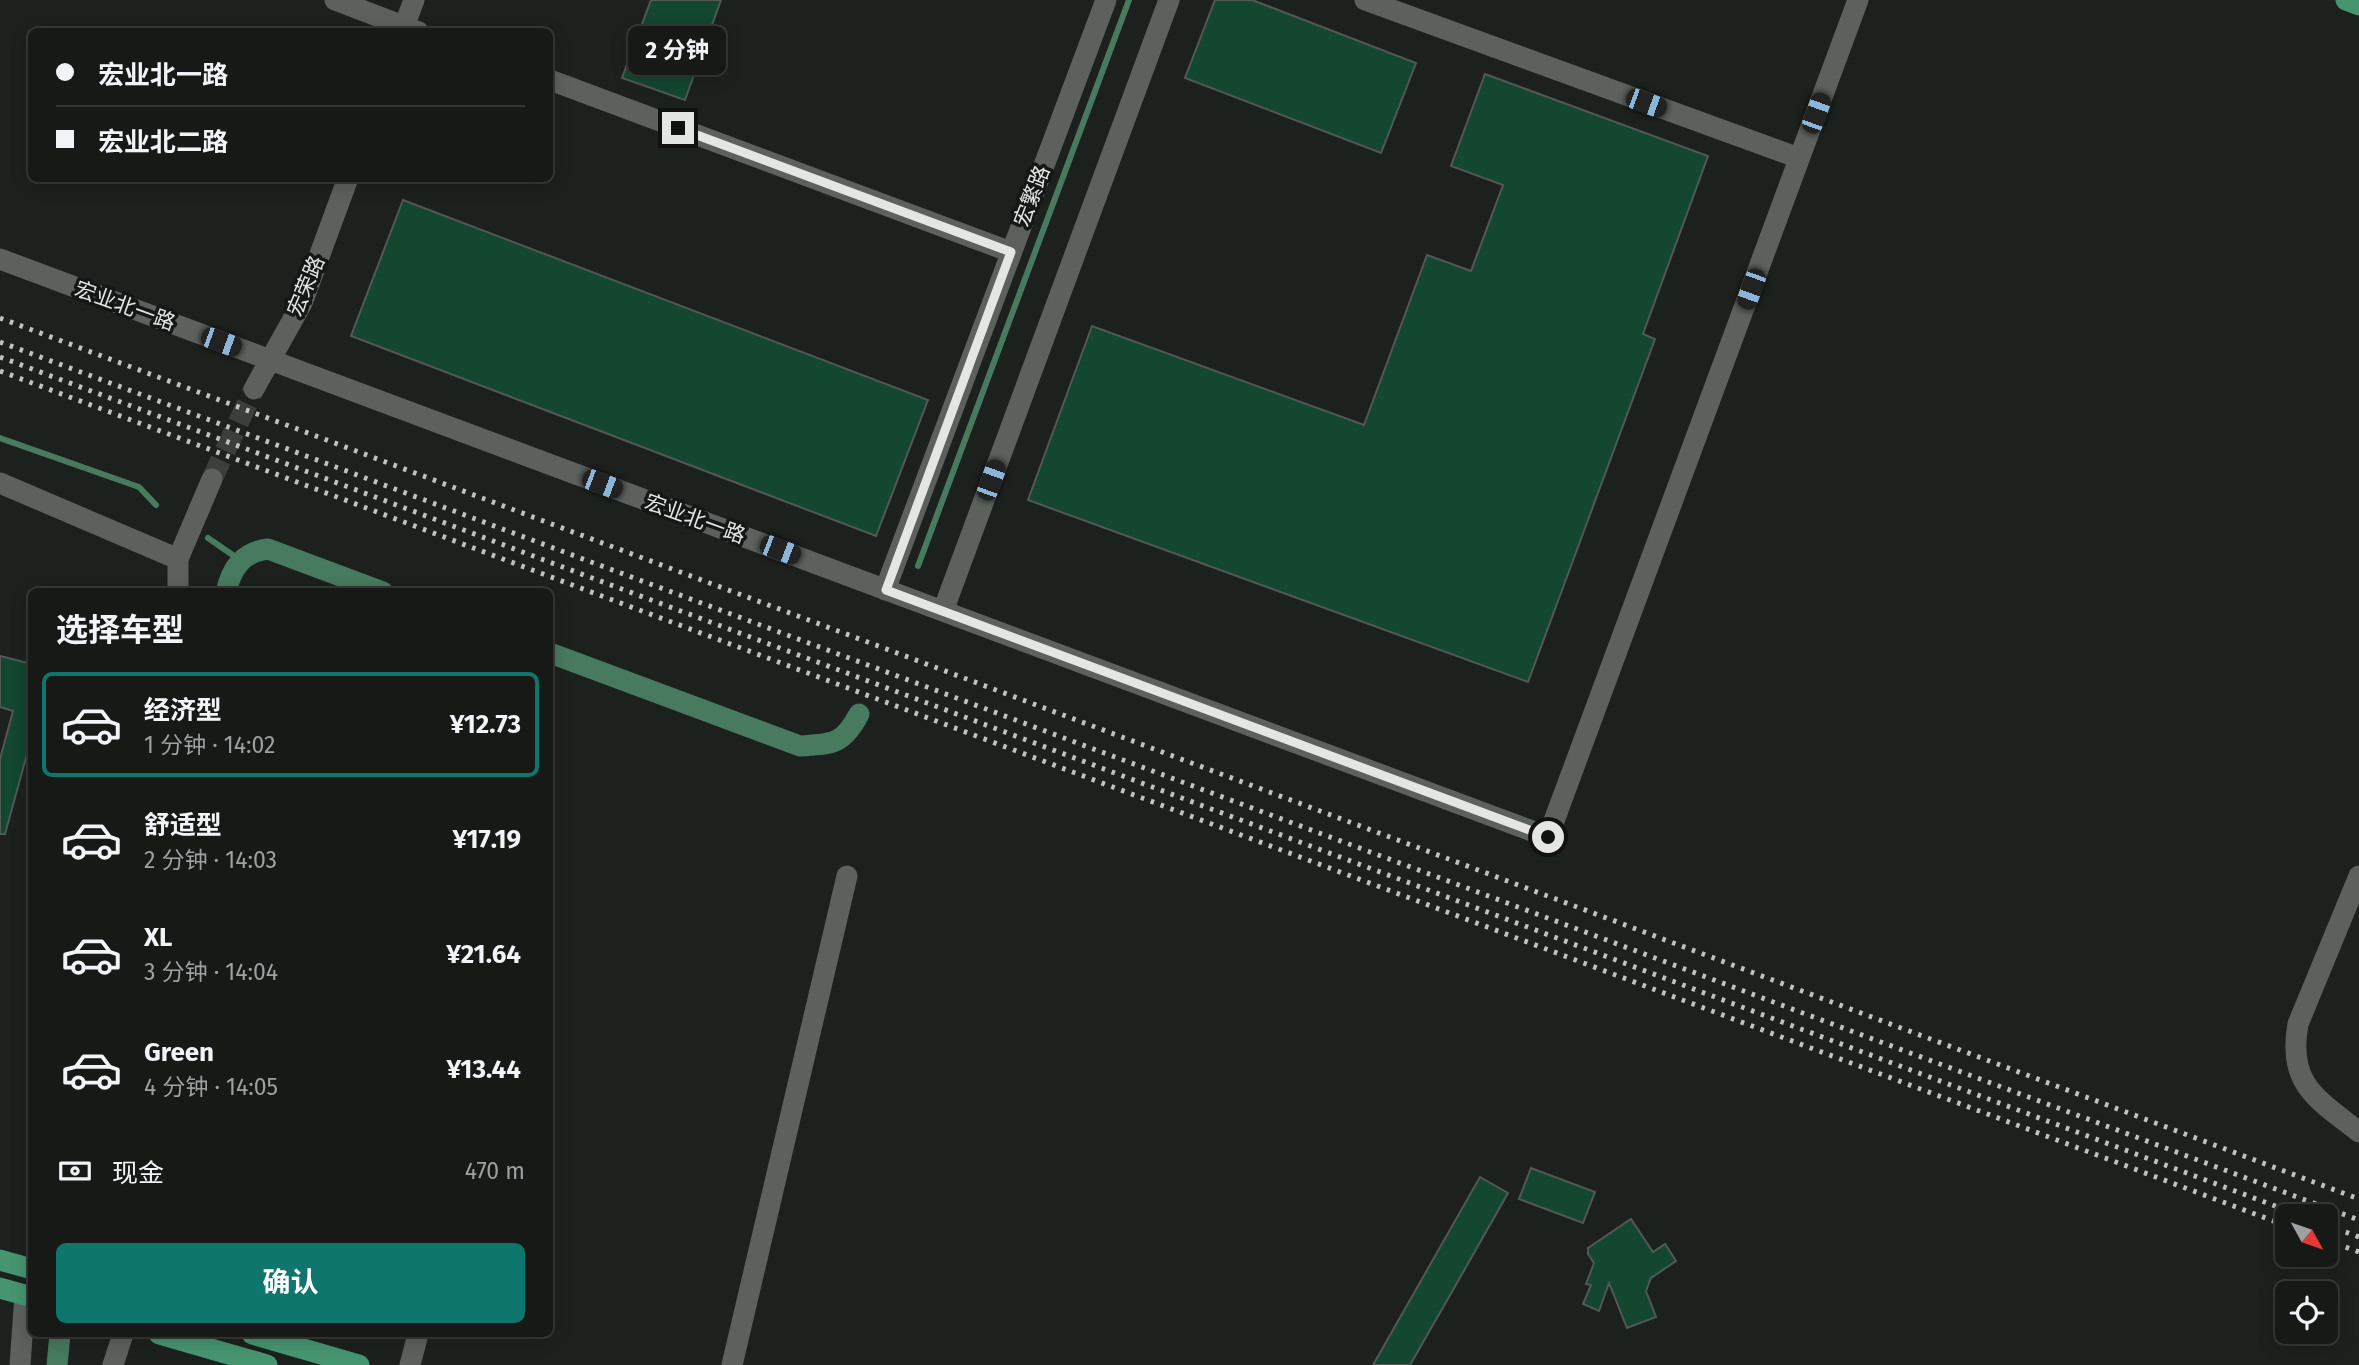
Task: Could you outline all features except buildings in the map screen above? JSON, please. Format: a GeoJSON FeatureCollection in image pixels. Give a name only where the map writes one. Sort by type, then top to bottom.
{"type":"FeatureCollection","features":[{"type":"Feature","properties":{"kind":"main road"},"geometry":{"type":"LineString","coordinates":[[2346,0],[2359,5]]}},
{"type":"Feature","properties":{"kind":"main road"},"geometry":{"type":"LineString","coordinates":[[0,1260],[28,1267]]}},
{"type":"Feature","properties":{"kind":"main road"},"geometry":{"type":"LineString","coordinates":[[0,1288],[28,1296]]}},
{"type":"Feature","properties":{"kind":"main road"},"geometry":{"type":"LineString","coordinates":[[169,1337],[267,1365]]}},
{"type":"Feature","properties":{"kind":"main road"},"geometry":{"type":"LineString","coordinates":[[262,1337],[359,1365]]}},
{"type":"Feature","properties":{"kind":"street"},"geometry":{"type":"LineString","coordinates":[[335,0],[404,28]]}},
{"type":"Feature","properties":{"kind":"street"},"geometry":{"type":"LineString","coordinates":[[409,28],[414,0]]}},
{"type":"Feature","properties":{"kind":"street","name":"宏繁路"},"geometry":{"type":"LineString","coordinates":[[886,590],[1106,0]]}},
{"type":"Feature","properties":{"kind":"street"},"geometry":{"type":"LineString","coordinates":[[943,611],[1168,0]]}},
{"type":"Feature","properties":{"kind":"street"},"geometry":{"type":"LineString","coordinates":[[1365,0],[1800,159],[1858,0]]}},
{"type":"Feature","properties":{"kind":"street"},"geometry":{"type":"LineString","coordinates":[[553,81],[1011,252]]}},
{"type":"Feature","properties":{"kind":"street","name":"宏业北一路"},"geometry":{"type":"LineString","coordinates":[[0,259],[1548,837],[1800,159]]}},
{"type":"Feature","properties":{"kind":"street","name":"宏荣路"},"geometry":{"type":"LineString","coordinates":[[254,389],[302,303],[347,182]]}},
{"type":"Feature","properties":{"kind":"street"},"geometry":{"type":"LineString","coordinates":[[178,588],[178,559],[212,478]]}},
{"type":"Feature","properties":{"kind":"street"},"geometry":{"type":"LineString","coordinates":[[0,483],[178,559]]}},
{"type":"Feature","properties":{"kind":"street"},"geometry":{"type":"LineString","coordinates":[[732,1365],[847,876]]}},
{"type":"Feature","properties":{"kind":"street"},"geometry":{"type":"LineString","coordinates":[[2359,876],[2298,1024],[2294,1044],[2295,1064],[2303,1083],[2315,1098],[2359,1132]]}},
{"type":"Feature","properties":{"kind":"street"},"geometry":{"type":"LineString","coordinates":[[20,1365],[28,1296]]}},
{"type":"Feature","properties":{"kind":"street"},"geometry":{"type":"LineString","coordinates":[[113,1365],[122,1337]]}},
{"type":"Feature","properties":{"kind":"street"},"geometry":{"type":"LineString","coordinates":[[411,1365],[417,1337]]}},
{"type":"Feature","properties":{"kind":"waterway"},"geometry":{"type":"LineString","coordinates":[[918,566],[1129,0]]}},
{"type":"Feature","properties":{"kind":"waterway"},"geometry":{"type":"LineString","coordinates":[[0,438],[139,487],[156,505]]}},
{"type":"Feature","properties":{"kind":"waterway"},"geometry":{"type":"LineString","coordinates":[[208,538],[240,560]]}},
{"type":"Feature","properties":{"kind":"waterway"},"geometry":{"type":"LineString","coordinates":[[227,588],[235,568],[245,557],[268,549],[372,588]]}},
{"type":"Feature","properties":{"kind":"waterway"},"geometry":{"type":"LineString","coordinates":[[553,654],[800,746],[835,741],[848,732],[859,714]]}},
{"type":"Feature","properties":{"kind":"waterway"},"geometry":{"type":"LineString","coordinates":[[57,1365],[60,1337]]}},
{"type":"Feature","properties":{"kind":"tunnel"},"geometry":{"type":"LineString","coordinates":[[212,479],[254,389]]}},
{"type":"Feature","properties":{"kind":"railway"},"geometry":{"type":"LineString","coordinates":[[0,318],[2359,1199]]}},
{"type":"Feature","properties":{"kind":"railway"},"geometry":{"type":"LineString","coordinates":[[0,342],[2359,1220]]}},
{"type":"Feature","properties":{"kind":"railway"},"geometry":{"type":"LineString","coordinates":[[0,357],[2275,1206]]}},
{"type":"Feature","properties":{"kind":"railway"},"geometry":{"type":"LineString","coordinates":[[0,371],[2275,1222]]}},
{"type":"Feature","properties":{"kind":"railway"},"geometry":{"type":"LineString","coordinates":[[2338,1229],[2359,1237]]}},
{"type":"Feature","properties":{"kind":"railway"},"geometry":{"type":"LineString","coordinates":[[2338,1244],[2359,1252]]}},
{"type":"Feature","properties":{"kind":"route"},"geometry":{"type":"LineString","coordinates":[[678,128],[1011,252],[886,590],[1548,837]]}}]}
